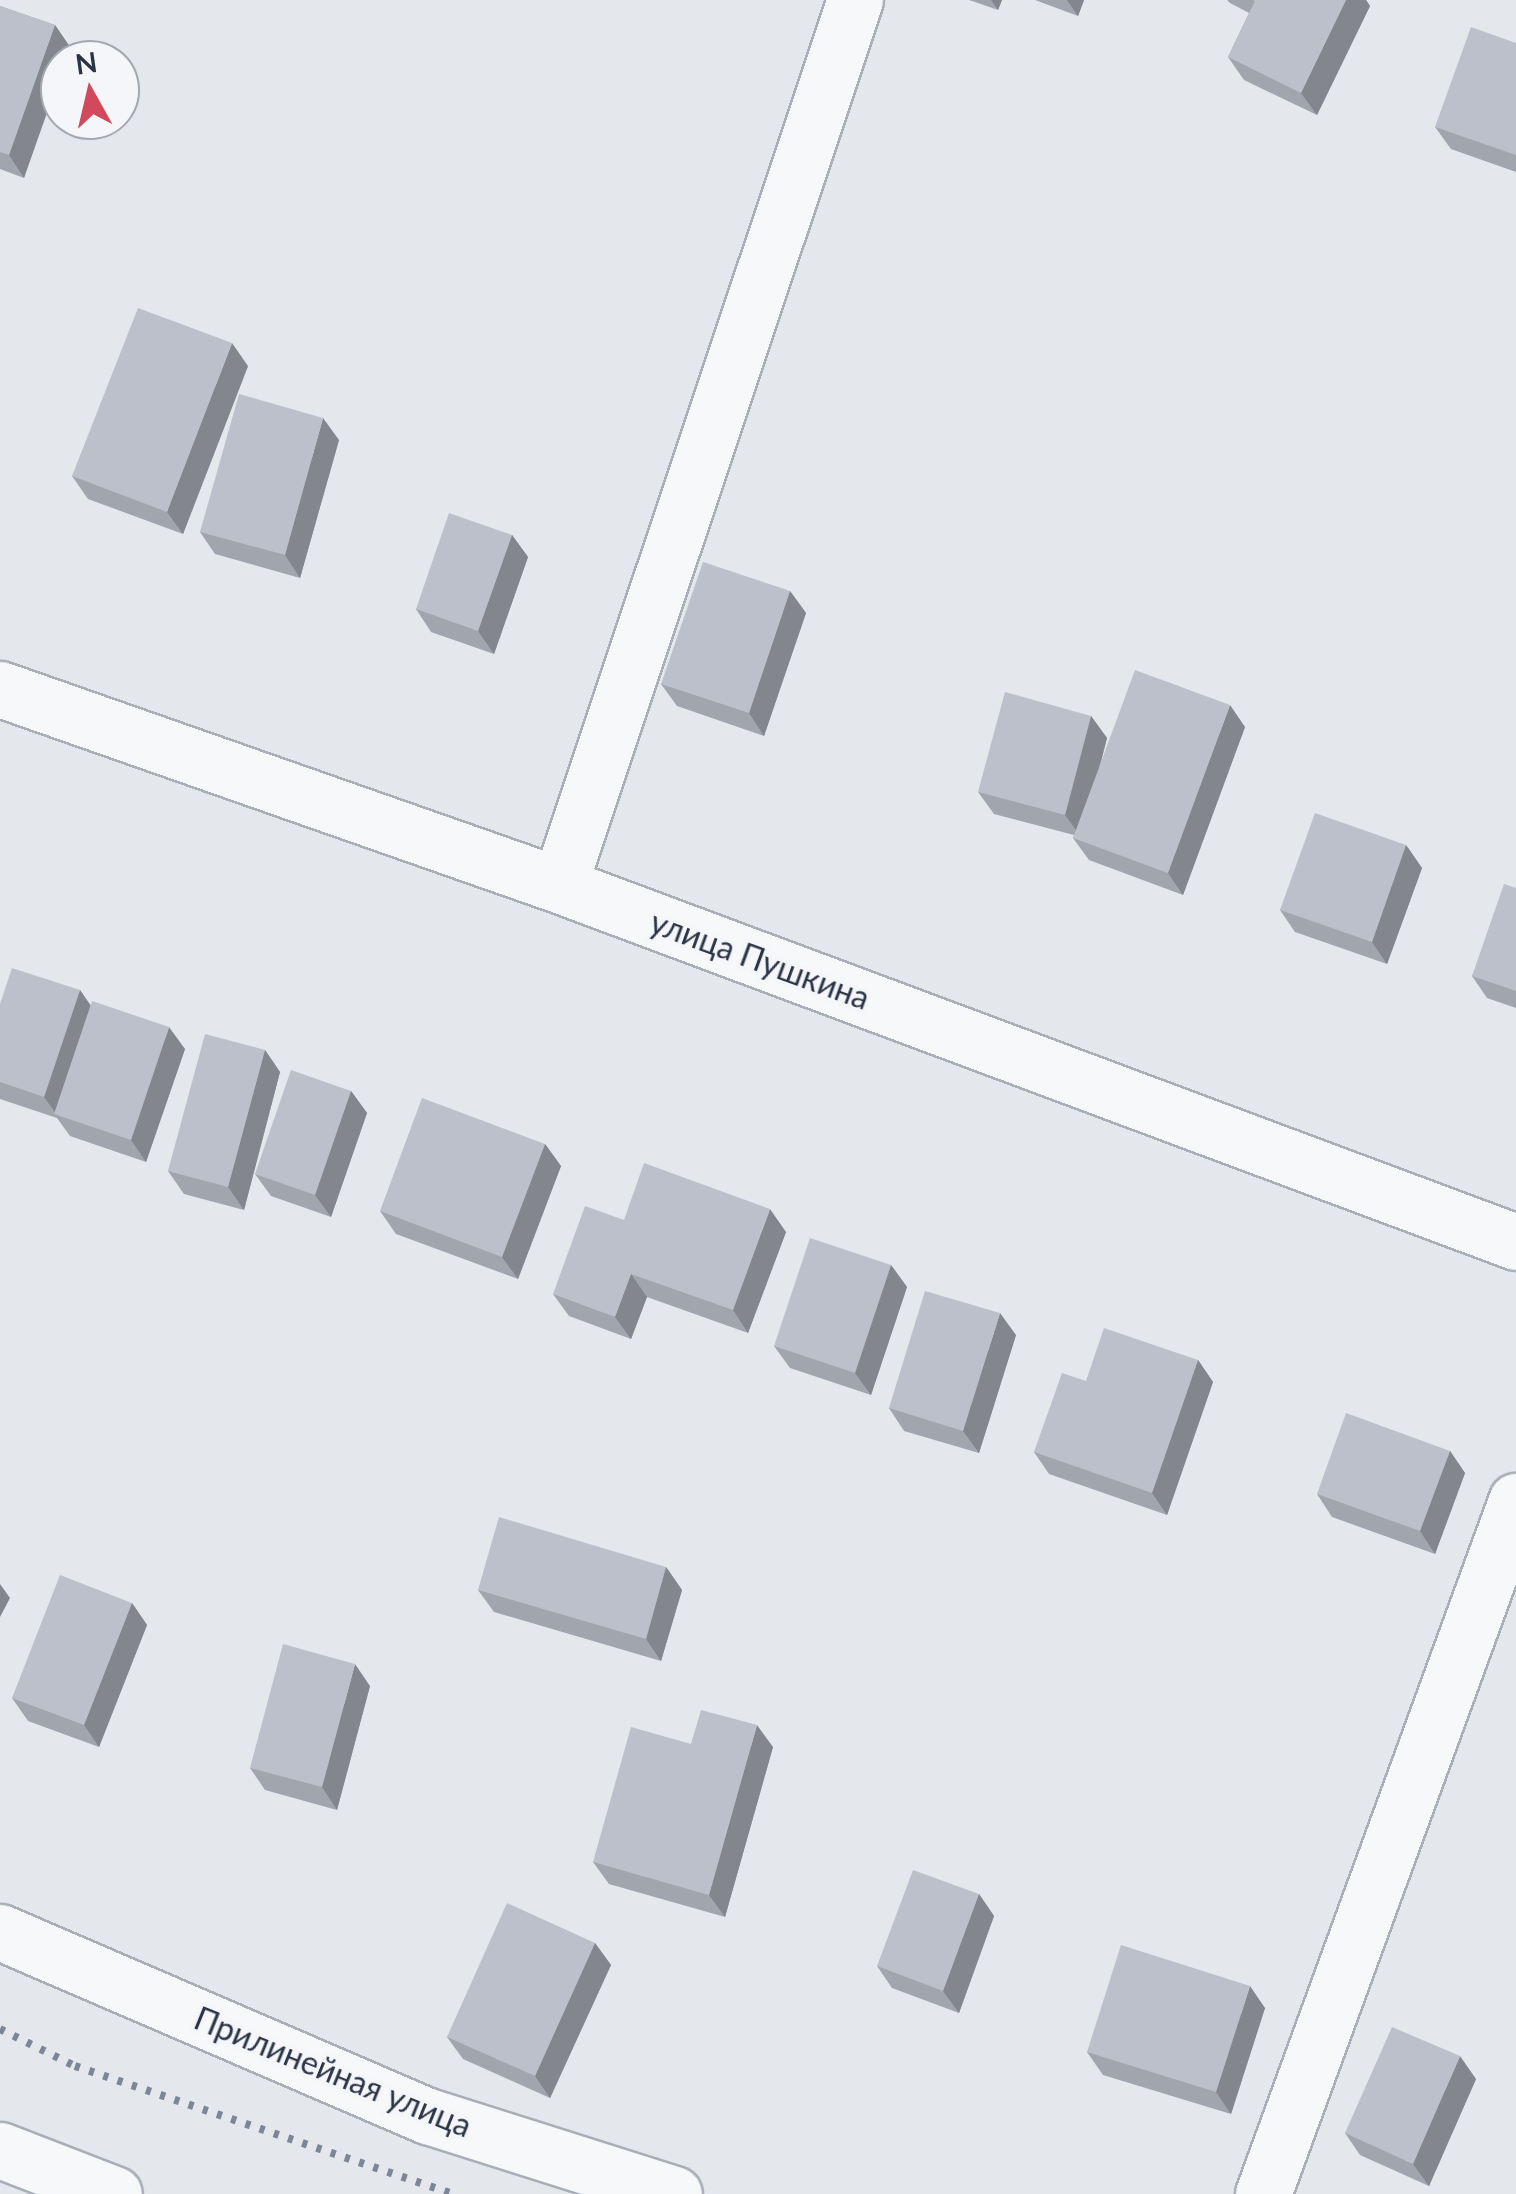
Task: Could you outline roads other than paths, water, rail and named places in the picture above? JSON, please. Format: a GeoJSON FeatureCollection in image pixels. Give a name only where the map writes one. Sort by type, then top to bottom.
{"type":"FeatureCollection","features":[{"type":"Feature","properties":{"kind":"street"},"geometry":{"type":"LineString","coordinates":[[559,885],[855,0]]}},
{"type":"Feature","properties":{"kind":"street","name":"улица Пушкина"},"geometry":{"type":"LineString","coordinates":[[0,689],[559,885],[1516,1242]]}},
{"type":"Feature","properties":{"kind":"street"},"geometry":{"type":"LineString","coordinates":[[1263,2194],[1516,1501]]}},
{"type":"Feature","properties":{"kind":"street","name":"Прилинейная улица"},"geometry":{"type":"LineString","coordinates":[[0,1932],[428,2116],[674,2194]]}},
{"type":"Feature","properties":{"kind":"street"},"geometry":{"type":"LineString","coordinates":[[0,2150],[114,2194]]}},
{"type":"Feature","properties":{"kind":"railway"},"geometry":{"type":"LineString","coordinates":[[0,2029],[75,2066],[453,2194]]}}]}
